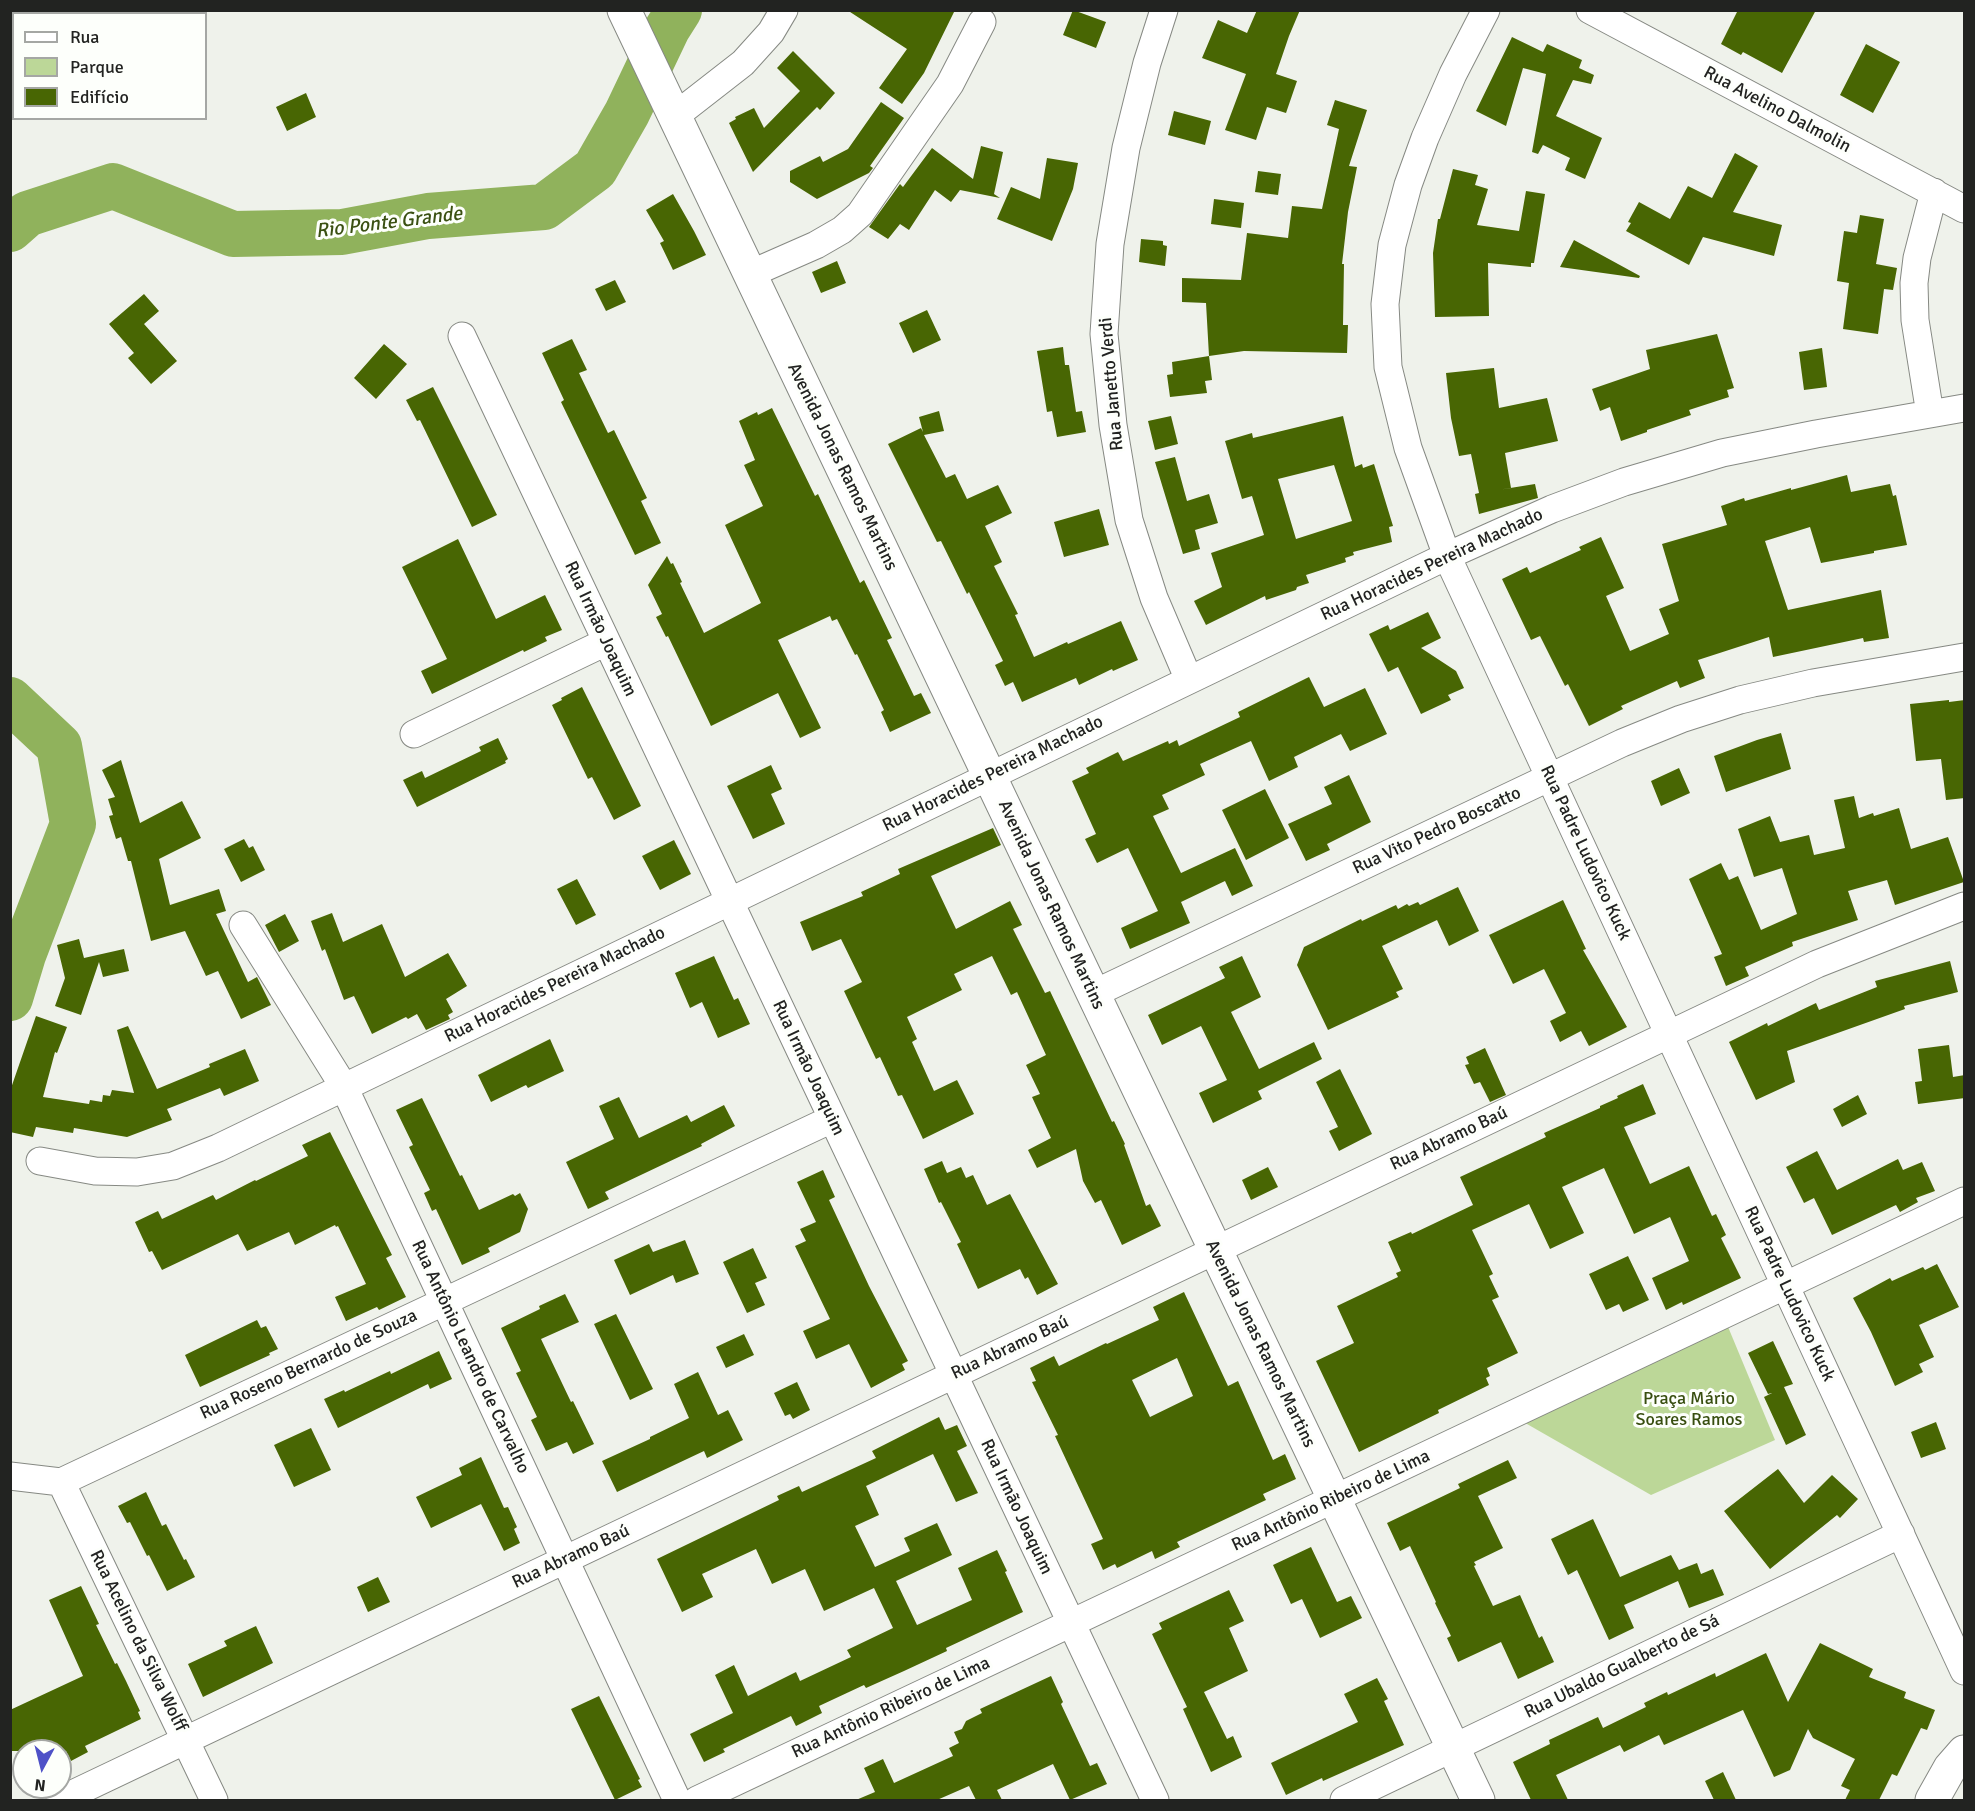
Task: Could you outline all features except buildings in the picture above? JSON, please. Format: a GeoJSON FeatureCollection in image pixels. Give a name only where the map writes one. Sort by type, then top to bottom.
{"type":"FeatureCollection","features":[{"type":"Feature","properties":{"kind":"main road","name":"Avenida Jonas Ramos Martins"},"geometry":{"type":"LineString","coordinates":[[624,10],[1478,1800]]}},
{"type":"Feature","properties":{"kind":"main road"},"geometry":{"type":"LineString","coordinates":[[1932,1800],[1950,1768],[1965,1752]]}},
{"type":"Feature","properties":{"kind":"street"},"geometry":{"type":"LineString","coordinates":[[675,116],[743,63],[771,32],[784,10]]}},
{"type":"Feature","properties":{"kind":"street","name":"Rua Janetto Verdi"},"geometry":{"type":"LineString","coordinates":[[1164,10],[1147,63],[1126,148],[1110,244],[1104,334],[1113,425],[1129,520],[1154,598],[1189,680]]}},
{"type":"Feature","properties":{"kind":"street","name":"Rua Padre Ludovico Kuck"},"geometry":{"type":"LineString","coordinates":[[1486,10],[1453,74],[1425,138],[1408,185],[1392,245],[1385,304],[1388,367],[1408,448],[1447,555],[1965,1671]]}},
{"type":"Feature","properties":{"kind":"street","name":"Rua Avelino Dalmolin"},"geometry":{"type":"LineString","coordinates":[[1590,10],[1965,209]]}},
{"type":"Feature","properties":{"kind":"street"},"geometry":{"type":"LineString","coordinates":[[750,274],[816,245],[842,230],[860,214],[950,84],[982,22]]}},
{"type":"Feature","properties":{"kind":"street"},"geometry":{"type":"LineString","coordinates":[[1930,414],[1915,320],[1914,283],[1917,258],[1934,192]]}},
{"type":"Feature","properties":{"kind":"street","name":"Rua Irmão Joaquim"},"geometry":{"type":"LineString","coordinates":[[462,336],[1155,1800]]}},
{"type":"Feature","properties":{"kind":"street","name":"Rua Horacides Pereira Machado"},"geometry":{"type":"LineString","coordinates":[[40,1161],[95,1171],[137,1172],[173,1166],[218,1148],[1447,555],[1552,509],[1624,482],[1722,453],[1965,408]]}},
{"type":"Feature","properties":{"kind":"street"},"geometry":{"type":"LineString","coordinates":[[414,734],[606,642]]}},
{"type":"Feature","properties":{"kind":"street","name":"Rua Vito Pedro Boscatto"},"geometry":{"type":"LineString","coordinates":[[1093,994],[1632,739],[1681,719],[1740,700],[1813,683],[1965,657]]}},
{"type":"Feature","properties":{"kind":"street","name":"Rua Abramo Baú"},"geometry":{"type":"LineString","coordinates":[[60,1800],[1817,964],[1965,906]]}},
{"type":"Feature","properties":{"kind":"street","name":"Rua Antônio Leandro de Carvalho"},"geometry":{"type":"LineString","coordinates":[[243,925],[344,1087],[677,1800]]}},
{"type":"Feature","properties":{"kind":"street","name":"Rua Roseno Bernardo de Souza"},"geometry":{"type":"LineString","coordinates":[[62,1482],[832,1119]]}},
{"type":"Feature","properties":{"kind":"street","name":"Rua Antônio Ribeiro de Lima"},"geometry":{"type":"LineString","coordinates":[[696,1800],[1965,1201]]}},
{"type":"Feature","properties":{"kind":"street"},"geometry":{"type":"LineString","coordinates":[[10,1476],[62,1482]]}},
{"type":"Feature","properties":{"kind":"street","name":"Rua Acelino da Silva Wolff"},"geometry":{"type":"LineString","coordinates":[[62,1482],[214,1800]]}},
{"type":"Feature","properties":{"kind":"street","name":"Rua Ubaldo Gualberto de Sá"},"geometry":{"type":"LineString","coordinates":[[1344,1800],[1901,1534]]}},
{"type":"Feature","properties":{"kind":"green space","name":"Praça Mário Soares Ramos"},"geometry":{"type":"Polygon","coordinates":[[[1726,1322],[1775,1440],[1651,1495],[1520,1420],[1726,1322]]]}},
{"type":"Feature","properties":{"kind":"waterway","name":"Rio Ponte Grande"},"geometry":{"type":"LineString","coordinates":[[10,229],[27,214],[113,186],[233,234],[342,232],[428,216],[544,207],[595,169],[627,113],[667,29],[679,10]]}},
{"type":"Feature","properties":{"kind":"waterway","name":"Rio Ponte Grande"},"geometry":{"type":"LineString","coordinates":[[10,700],[59,746],[73,824],[23,955],[10,998]]}}]}
